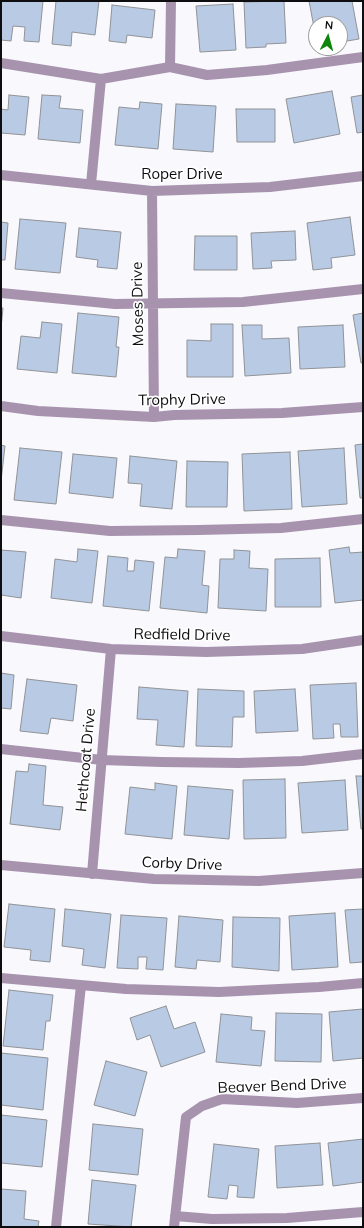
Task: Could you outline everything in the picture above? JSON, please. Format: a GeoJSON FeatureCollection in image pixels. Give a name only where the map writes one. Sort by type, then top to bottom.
{"type":"FeatureCollection","features":[{"type":"Feature","properties":{"kind":"street"},"geometry":{"type":"LineString","coordinates":[[170,68],[171,1]]}},
{"type":"Feature","properties":{"kind":"street"},"geometry":{"type":"LineString","coordinates":[[1,63],[101,78],[170,68],[207,75],[266,70],[363,57]]}},
{"type":"Feature","properties":{"kind":"street"},"geometry":{"type":"LineString","coordinates":[[91,184],[101,78]]}},
{"type":"Feature","properties":{"kind":"street","name":"Roper Drive"},"geometry":{"type":"LineString","coordinates":[[1,175],[152,191],[270,187],[363,176]]}},
{"type":"Feature","properties":{"kind":"street","name":"Moses Drive"},"geometry":{"type":"LineString","coordinates":[[152,191],[154,417]]}},
{"type":"Feature","properties":{"kind":"street"},"geometry":{"type":"LineString","coordinates":[[1,293],[115,304],[243,302],[363,289]]}},
{"type":"Feature","properties":{"kind":"street","name":"Trophy Drive"},"geometry":{"type":"LineString","coordinates":[[1,406],[38,411],[154,417],[174,415],[282,413],[363,407]]}},
{"type":"Feature","properties":{"kind":"street"},"geometry":{"type":"LineString","coordinates":[[1,520],[110,531],[140,531],[281,528],[363,519]]}},
{"type":"Feature","properties":{"kind":"street","name":"Redfield Drive"},"geometry":{"type":"LineString","coordinates":[[1,636],[111,649],[206,652],[302,649],[363,640]]}},
{"type":"Feature","properties":{"kind":"street","name":"Hethcoat Drive"},"geometry":{"type":"LineString","coordinates":[[92,874],[111,649]]}},
{"type":"Feature","properties":{"kind":"street"},"geometry":{"type":"LineString","coordinates":[[1,749],[102,760],[239,763],[302,761],[363,754]]}},
{"type":"Feature","properties":{"kind":"street","name":"Corby Drive"},"geometry":{"type":"LineString","coordinates":[[1,865],[154,879],[259,881],[363,873]]}},
{"type":"Feature","properties":{"kind":"street"},"geometry":{"type":"LineString","coordinates":[[1,978],[126,989],[219,992],[319,987],[363,983]]}},
{"type":"Feature","properties":{"kind":"street"},"geometry":{"type":"LineString","coordinates":[[56,1227],[81,985]]}},
{"type":"Feature","properties":{"kind":"street","name":"Beaver Bend Drive"},"geometry":{"type":"LineString","coordinates":[[174,1227],[186,1117],[202,1106],[222,1099],[297,1103],[363,1098]]}},
{"type":"Feature","properties":{"kind":"street"},"geometry":{"type":"LineString","coordinates":[[175,1216],[212,1218],[286,1218],[363,1212]]}},
{"type":"Feature","properties":{"kind":"building"},"geometry":{"type":"Polygon","coordinates":[[[1,1],[43,1],[39,42],[24,41],[25,27],[13,26],[11,41],[1,40],[1,1]]]}},
{"type":"Feature","properties":{"kind":"building"},"geometry":{"type":"Polygon","coordinates":[[[56,1],[99,1],[95,35],[72,32],[71,46],[52,44],[56,1]]]}},
{"type":"Feature","properties":{"kind":"building"},"geometry":{"type":"Polygon","coordinates":[[[284,1],[286,43],[266,44],[266,47],[246,48],[244,2],[284,1]]]}},
{"type":"Feature","properties":{"kind":"building"},"geometry":{"type":"Polygon","coordinates":[[[309,1],[352,1],[359,39],[348,41],[348,16],[312,16],[309,1]]]}},
{"type":"Feature","properties":{"kind":"building"},"geometry":{"type":"Polygon","coordinates":[[[233,4],[236,50],[200,52],[196,6],[233,4]]]}},
{"type":"Feature","properties":{"kind":"building"},"geometry":{"type":"Polygon","coordinates":[[[112,5],[155,10],[152,38],[127,35],[126,43],[109,41],[112,5]]]}},
{"type":"Feature","properties":{"kind":"building"},"geometry":{"type":"Polygon","coordinates":[[[332,91],[340,134],[294,143],[286,99],[332,91]]]}},
{"type":"Feature","properties":{"kind":"building"},"geometry":{"type":"Polygon","coordinates":[[[9,95],[29,97],[25,135],[1,133],[1,109],[8,110],[9,95]]]}},
{"type":"Feature","properties":{"kind":"building"},"geometry":{"type":"Polygon","coordinates":[[[42,95],[61,96],[59,108],[83,110],[80,143],[38,139],[42,95]]]}},
{"type":"Feature","properties":{"kind":"building"},"geometry":{"type":"Polygon","coordinates":[[[363,95],[363,132],[357,133],[351,97],[363,95]]]}},
{"type":"Feature","properties":{"kind":"building"},"geometry":{"type":"Polygon","coordinates":[[[140,102],[162,104],[158,149],[115,145],[119,107],[139,109],[140,102]]]}},
{"type":"Feature","properties":{"kind":"building"},"geometry":{"type":"Polygon","coordinates":[[[176,104],[216,106],[213,152],[173,149],[176,104]]]}},
{"type":"Feature","properties":{"kind":"building"},"geometry":{"type":"Polygon","coordinates":[[[236,109],[275,109],[275,142],[237,142],[236,109]]]}},
{"type":"Feature","properties":{"kind":"building"},"geometry":{"type":"Polygon","coordinates":[[[350,217],[355,255],[331,258],[332,268],[313,270],[307,223],[350,217]]]}},
{"type":"Feature","properties":{"kind":"building"},"geometry":{"type":"Polygon","coordinates":[[[20,219],[66,223],[60,273],[15,269],[20,219]]]}},
{"type":"Feature","properties":{"kind":"building"},"geometry":{"type":"Polygon","coordinates":[[[1,222],[8,223],[5,260],[1,260],[1,222]]]}},
{"type":"Feature","properties":{"kind":"building"},"geometry":{"type":"Polygon","coordinates":[[[79,228],[121,232],[117,269],[97,267],[98,260],[76,257],[79,228]]]}},
{"type":"Feature","properties":{"kind":"building"},"geometry":{"type":"Polygon","coordinates":[[[295,231],[296,260],[271,261],[272,268],[253,269],[251,233],[295,231]]]}},
{"type":"Feature","properties":{"kind":"building"},"geometry":{"type":"Polygon","coordinates":[[[195,236],[237,236],[237,270],[194,270],[195,236]]]}},
{"type":"Feature","properties":{"kind":"building"},"geometry":{"type":"Polygon","coordinates":[[[1,308],[3,308],[1,328],[1,308]]]}},
{"type":"Feature","properties":{"kind":"building"},"geometry":{"type":"Polygon","coordinates":[[[78,313],[119,317],[116,347],[119,347],[116,377],[72,373],[78,313]]]}},
{"type":"Feature","properties":{"kind":"building"},"geometry":{"type":"Polygon","coordinates":[[[363,313],[363,363],[361,363],[353,315],[363,313]]]}},
{"type":"Feature","properties":{"kind":"building"},"geometry":{"type":"Polygon","coordinates":[[[42,322],[62,324],[57,373],[17,369],[21,336],[40,338],[42,322]]]}},
{"type":"Feature","properties":{"kind":"building"},"geometry":{"type":"Polygon","coordinates":[[[211,324],[233,324],[233,377],[187,377],[187,340],[211,341],[211,324]]]}},
{"type":"Feature","properties":{"kind":"building"},"geometry":{"type":"Polygon","coordinates":[[[242,325],[262,325],[262,339],[289,338],[291,373],[245,376],[242,325]]]}},
{"type":"Feature","properties":{"kind":"building"},"geometry":{"type":"Polygon","coordinates":[[[343,325],[345,367],[300,369],[298,327],[343,325]]]}},
{"type":"Feature","properties":{"kind":"building"},"geometry":{"type":"Polygon","coordinates":[[[363,444],[363,498],[360,498],[355,445],[363,444]]]}},
{"type":"Feature","properties":{"kind":"building"},"geometry":{"type":"Polygon","coordinates":[[[1,445],[5,446],[1,481],[1,445]]]}},
{"type":"Feature","properties":{"kind":"building"},"geometry":{"type":"Polygon","coordinates":[[[20,448],[62,452],[56,504],[14,500],[20,448]]]}},
{"type":"Feature","properties":{"kind":"building"},"geometry":{"type":"Polygon","coordinates":[[[344,448],[347,504],[302,507],[298,451],[344,448]]]}},
{"type":"Feature","properties":{"kind":"building"},"geometry":{"type":"Polygon","coordinates":[[[290,452],[292,509],[244,511],[242,454],[290,452]]]}},
{"type":"Feature","properties":{"kind":"building"},"geometry":{"type":"Polygon","coordinates":[[[73,454],[117,458],[113,498],[69,493],[73,454]]]}},
{"type":"Feature","properties":{"kind":"building"},"geometry":{"type":"Polygon","coordinates":[[[130,456],[177,461],[172,509],[140,506],[142,484],[128,483],[130,456]]]}},
{"type":"Feature","properties":{"kind":"building"},"geometry":{"type":"Polygon","coordinates":[[[187,461],[228,462],[227,507],[186,507],[187,461]]]}},
{"type":"Feature","properties":{"kind":"building"},"geometry":{"type":"Polygon","coordinates":[[[349,547],[350,553],[363,552],[363,600],[335,603],[329,550],[349,547]]]}},
{"type":"Feature","properties":{"kind":"building"},"geometry":{"type":"Polygon","coordinates":[[[78,549],[98,551],[92,603],[51,598],[55,559],[77,562],[78,549]]]}},
{"type":"Feature","properties":{"kind":"building"},"geometry":{"type":"Polygon","coordinates":[[[178,549],[205,551],[202,585],[209,586],[207,613],[160,608],[165,557],[177,558],[178,549]]]}},
{"type":"Feature","properties":{"kind":"building"},"geometry":{"type":"Polygon","coordinates":[[[1,550],[26,552],[21,598],[1,595],[1,550]]]}},
{"type":"Feature","properties":{"kind":"building"},"geometry":{"type":"Polygon","coordinates":[[[234,550],[250,551],[249,568],[268,569],[266,611],[218,608],[220,559],[234,559],[234,550]]]}},
{"type":"Feature","properties":{"kind":"building"},"geometry":{"type":"Polygon","coordinates":[[[108,556],[128,558],[127,571],[134,571],[135,560],[154,562],[149,611],[103,606],[108,556]]]}},
{"type":"Feature","properties":{"kind":"building"},"geometry":{"type":"Polygon","coordinates":[[[320,558],[321,607],[275,607],[275,559],[320,558]]]}},
{"type":"Feature","properties":{"kind":"building"},"geometry":{"type":"Polygon","coordinates":[[[1,673],[14,675],[11,709],[1,708],[1,673]]]}},
{"type":"Feature","properties":{"kind":"building"},"geometry":{"type":"Polygon","coordinates":[[[27,679],[77,685],[73,721],[51,718],[48,734],[20,731],[27,679]]]}},
{"type":"Feature","properties":{"kind":"building"},"geometry":{"type":"Polygon","coordinates":[[[356,683],[358,737],[341,737],[340,724],[333,724],[334,738],[313,739],[310,685],[356,683]]]}},
{"type":"Feature","properties":{"kind":"building"},"geometry":{"type":"Polygon","coordinates":[[[139,687],[188,691],[184,747],[156,745],[158,720],[137,719],[139,687]]]}},
{"type":"Feature","properties":{"kind":"building"},"geometry":{"type":"Polygon","coordinates":[[[198,689],[244,691],[244,717],[233,717],[232,747],[196,746],[198,689]]]}},
{"type":"Feature","properties":{"kind":"building"},"geometry":{"type":"Polygon","coordinates":[[[295,689],[298,731],[256,733],[254,691],[295,689]]]}},
{"type":"Feature","properties":{"kind":"building"},"geometry":{"type":"Polygon","coordinates":[[[29,764],[46,766],[43,805],[63,807],[60,830],[10,824],[16,771],[28,772],[29,764]]]}},
{"type":"Feature","properties":{"kind":"building"},"geometry":{"type":"Polygon","coordinates":[[[356,776],[363,776],[363,829],[361,829],[356,776]]]}},
{"type":"Feature","properties":{"kind":"building"},"geometry":{"type":"Polygon","coordinates":[[[285,779],[286,838],[244,839],[243,780],[285,779]]]}},
{"type":"Feature","properties":{"kind":"building"},"geometry":{"type":"Polygon","coordinates":[[[345,780],[348,830],[302,833],[298,783],[345,780]]]}},
{"type":"Feature","properties":{"kind":"building"},"geometry":{"type":"Polygon","coordinates":[[[155,783],[177,786],[172,839],[125,834],[130,787],[155,790],[155,783]]]}},
{"type":"Feature","properties":{"kind":"building"},"geometry":{"type":"Polygon","coordinates":[[[188,786],[233,790],[229,839],[184,835],[188,786]]]}},
{"type":"Feature","properties":{"kind":"building"},"geometry":{"type":"Polygon","coordinates":[[[9,904],[55,909],[50,962],[30,960],[31,950],[4,947],[9,904]]]}},
{"type":"Feature","properties":{"kind":"building"},"geometry":{"type":"Polygon","coordinates":[[[65,909],[111,914],[105,968],[82,965],[84,949],[62,946],[65,909]]]}},
{"type":"Feature","properties":{"kind":"building"},"geometry":{"type":"Polygon","coordinates":[[[363,909],[363,962],[350,963],[345,910],[363,909]]]}},
{"type":"Feature","properties":{"kind":"building"},"geometry":{"type":"Polygon","coordinates":[[[335,913],[338,967],[292,970],[289,916],[335,913]]]}},
{"type":"Feature","properties":{"kind":"building"},"geometry":{"type":"Polygon","coordinates":[[[121,915],[167,918],[163,970],[146,969],[147,957],[138,957],[138,969],[117,968],[121,915]]]}},
{"type":"Feature","properties":{"kind":"building"},"geometry":{"type":"Polygon","coordinates":[[[179,916],[223,920],[220,962],[197,960],[196,969],[175,967],[179,916]]]}},
{"type":"Feature","properties":{"kind":"building"},"geometry":{"type":"Polygon","coordinates":[[[233,917],[280,918],[279,971],[232,967],[233,917]]]}},
{"type":"Feature","properties":{"kind":"building"},"geometry":{"type":"Polygon","coordinates":[[[9,990],[53,995],[50,1021],[46,1021],[43,1050],[3,1046],[9,990]]]}},
{"type":"Feature","properties":{"kind":"building"},"geometry":{"type":"Polygon","coordinates":[[[166,1006],[174,1029],[195,1022],[205,1052],[161,1067],[150,1035],[137,1040],[130,1018],[166,1006]]]}},
{"type":"Feature","properties":{"kind":"building"},"geometry":{"type":"Polygon","coordinates":[[[363,1009],[363,1058],[333,1061],[329,1012],[363,1009]]]}},
{"type":"Feature","properties":{"kind":"building"},"geometry":{"type":"Polygon","coordinates":[[[276,1013],[322,1014],[321,1062],[275,1061],[276,1013]]]}},
{"type":"Feature","properties":{"kind":"building"},"geometry":{"type":"Polygon","coordinates":[[[221,1014],[252,1017],[251,1030],[265,1031],[261,1066],[216,1062],[221,1014]]]}},
{"type":"Feature","properties":{"kind":"building"},"geometry":{"type":"Polygon","coordinates":[[[1,1053],[48,1058],[43,1110],[1,1105],[1,1053]]]}},
{"type":"Feature","properties":{"kind":"building"},"geometry":{"type":"Polygon","coordinates":[[[106,1061],[147,1072],[135,1116],[94,1105],[106,1061]]]}},
{"type":"Feature","properties":{"kind":"building"},"geometry":{"type":"Polygon","coordinates":[[[1,1115],[47,1120],[42,1167],[1,1163],[1,1115]]]}},
{"type":"Feature","properties":{"kind":"building"},"geometry":{"type":"Polygon","coordinates":[[[93,1124],[143,1129],[138,1175],[89,1170],[93,1124]]]}},
{"type":"Feature","properties":{"kind":"building"},"geometry":{"type":"Polygon","coordinates":[[[363,1139],[363,1182],[333,1186],[328,1143],[363,1139]]]}},
{"type":"Feature","properties":{"kind":"building"},"geometry":{"type":"Polygon","coordinates":[[[320,1143],[323,1185],[277,1188],[275,1146],[320,1143]]]}},
{"type":"Feature","properties":{"kind":"building"},"geometry":{"type":"Polygon","coordinates":[[[214,1144],[259,1149],[254,1198],[237,1197],[238,1186],[229,1185],[227,1199],[208,1197],[214,1144]]]}},
{"type":"Feature","properties":{"kind":"building"},"geometry":{"type":"Polygon","coordinates":[[[92,1180],[136,1185],[131,1227],[88,1224],[92,1180]]]}},
{"type":"Feature","properties":{"kind":"building"},"geometry":{"type":"Polygon","coordinates":[[[1,1189],[26,1191],[24,1219],[39,1221],[38,1227],[1,1227],[1,1189]]]}}]}
